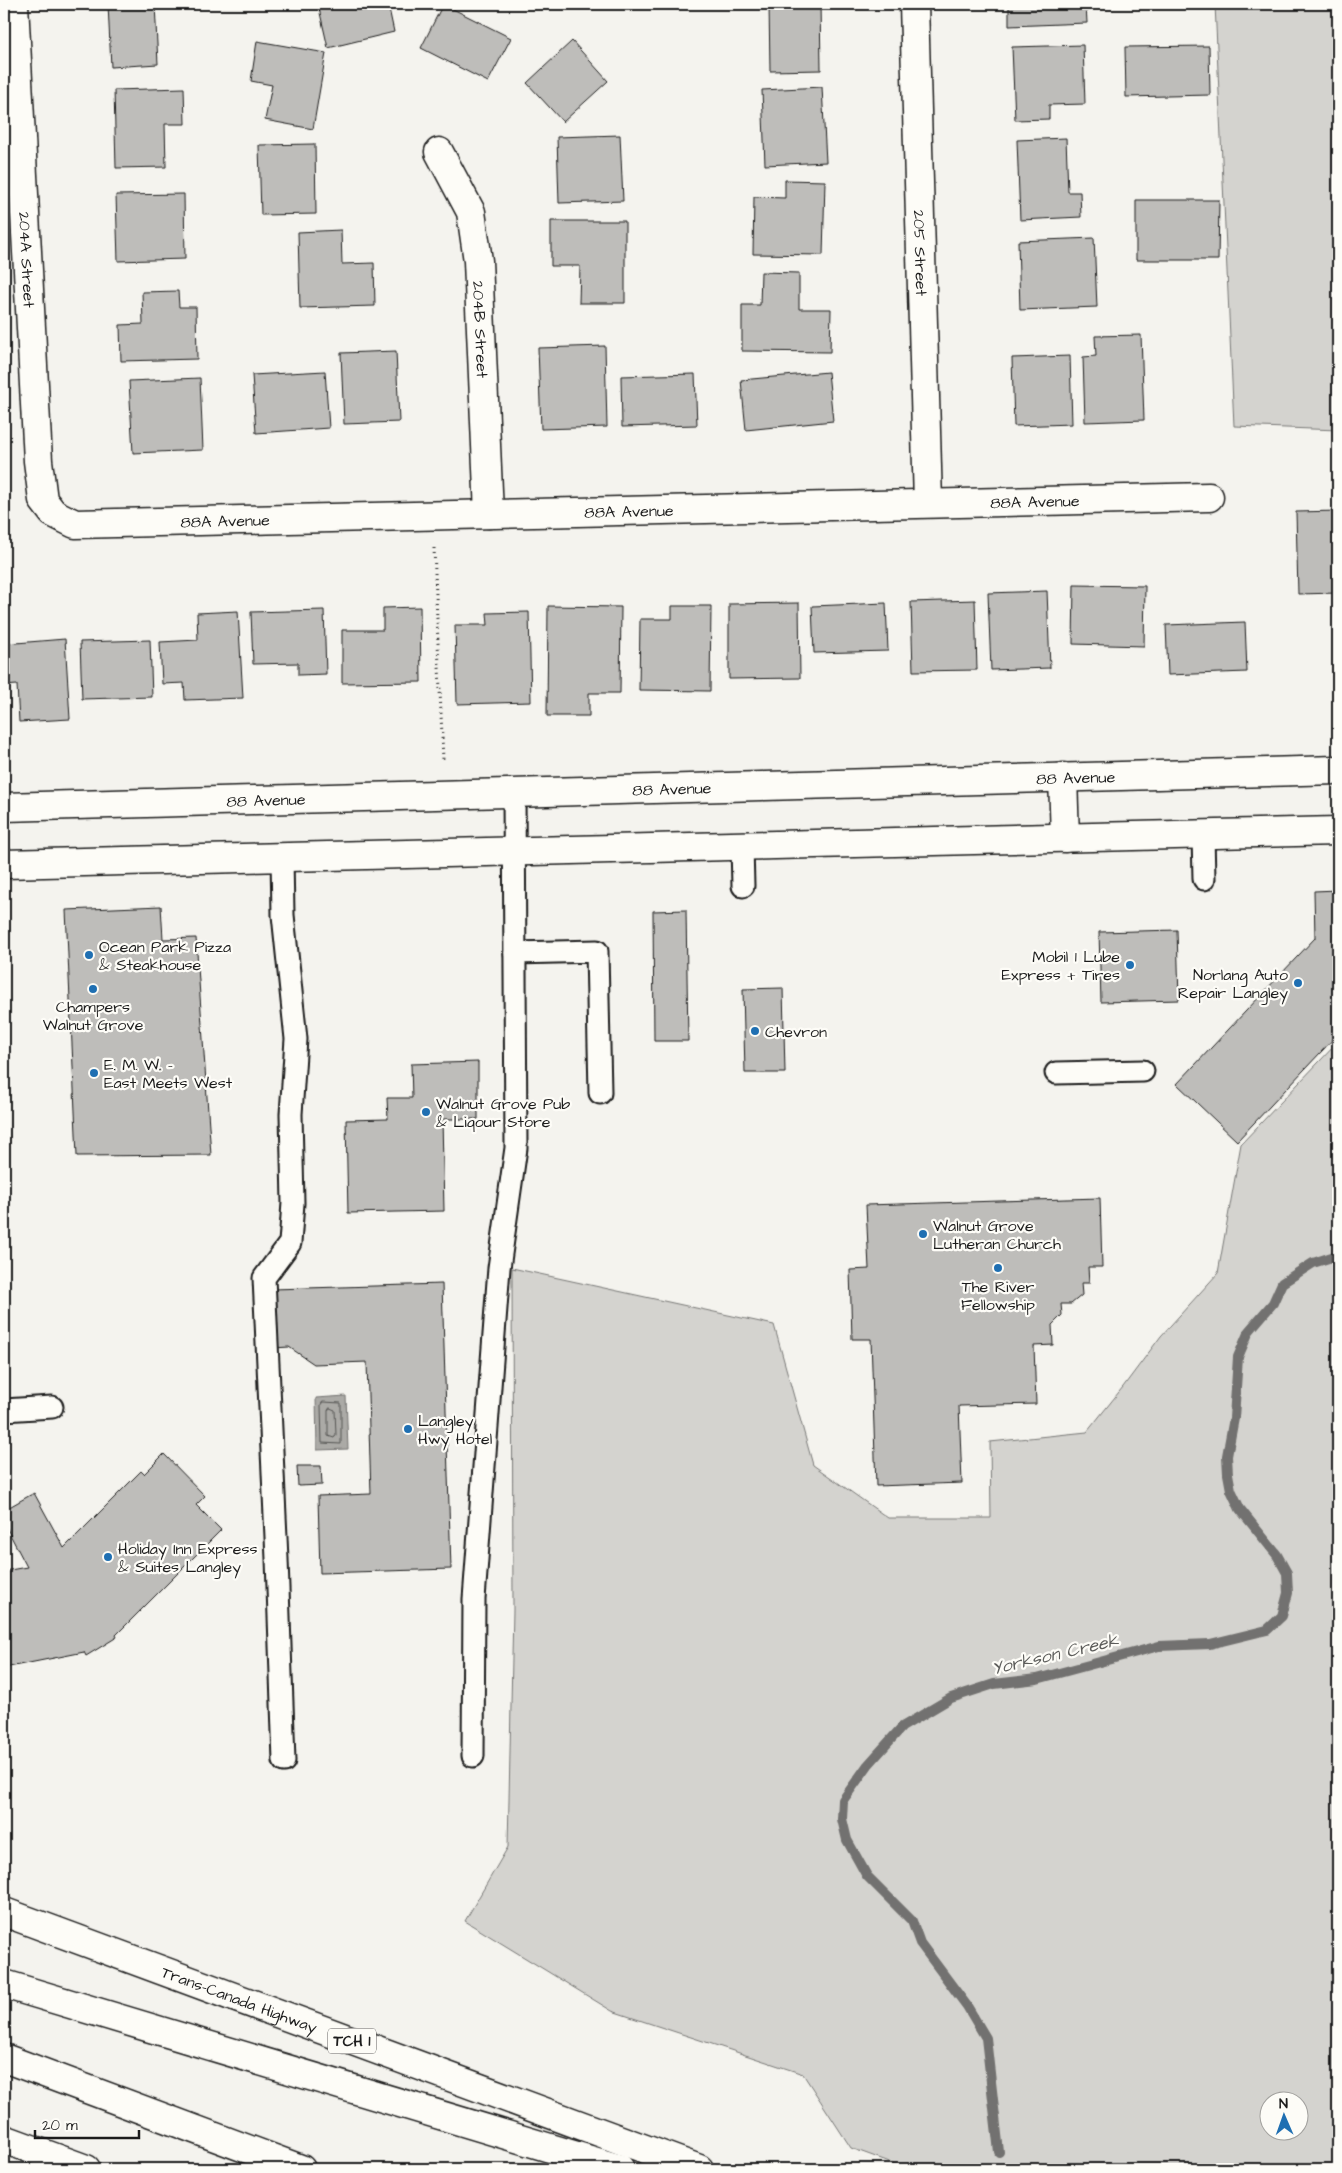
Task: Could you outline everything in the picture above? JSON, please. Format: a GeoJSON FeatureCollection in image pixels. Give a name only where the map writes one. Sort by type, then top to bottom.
{"type":"FeatureCollection","features":[{"type":"Feature","properties":{"kind":"main road","name":"204A Street"},"geometry":{"type":"LineString","coordinates":[[14,4],[38,452],[43,500],[53,513]]}},
{"type":"Feature","properties":{"kind":"main road","name":"205 Street"},"geometry":{"type":"LineString","coordinates":[[914,4],[928,503]]}},
{"type":"Feature","properties":{"kind":"main road","name":"204B Street"},"geometry":{"type":"LineString","coordinates":[[439,152],[471,212],[477,253],[489,514]]}},
{"type":"Feature","properties":{"kind":"main road","name":"88A Avenue"},"geometry":{"type":"LineString","coordinates":[[53,513],[75,524],[108,524],[928,503],[1209,498]]}},
{"type":"Feature","properties":{"kind":"main road","name":"88 Avenue"},"geometry":{"type":"LineString","coordinates":[[4,807],[1338,770]]}},
{"type":"Feature","properties":{"kind":"main road"},"geometry":{"type":"LineString","coordinates":[[1063,778],[1066,838]]}},
{"type":"Feature","properties":{"kind":"main road"},"geometry":{"type":"LineString","coordinates":[[4,864],[1338,831]]}},
{"type":"Feature","properties":{"kind":"main road","name":"Trans-Canada Highway"},"geometry":{"type":"LineString","coordinates":[[4,1912],[699,2169]]}},
{"type":"Feature","properties":{"kind":"main road"},"geometry":{"type":"LineString","coordinates":[[4,1984],[620,2169]]}},
{"type":"Feature","properties":{"kind":"main road"},"geometry":{"type":"LineString","coordinates":[[4,2058],[301,2169]]}},
{"type":"Feature","properties":{"kind":"main road"},"geometry":{"type":"LineString","coordinates":[[4,2139],[86,2169]]}},
{"type":"Feature","properties":{"kind":"lane"},"geometry":{"type":"LineString","coordinates":[[473,1756],[474,1599],[499,1268],[516,1148],[514,793]]}},
{"type":"Feature","properties":{"kind":"lane"},"geometry":{"type":"LineString","coordinates":[[1203,835],[1204,879]]}},
{"type":"Feature","properties":{"kind":"lane"},"geometry":{"type":"LineString","coordinates":[[742,846],[743,886]]}},
{"type":"Feature","properties":{"kind":"lane"},"geometry":{"type":"LineString","coordinates":[[282,857],[283,915],[296,1039],[291,1114],[293,1203],[290,1243],[264,1278],[284,1761]]}},
{"type":"Feature","properties":{"kind":"lane"},"geometry":{"type":"LineString","coordinates":[[515,953],[597,951],[600,1093]]}},
{"type":"Feature","properties":{"kind":"lane"},"geometry":{"type":"LineString","coordinates":[[1056,1073],[1143,1071]]}},
{"type":"Feature","properties":{"kind":"lane"},"geometry":{"type":"LineString","coordinates":[[4,1410],[52,1407]]}},
{"type":"Feature","properties":{"kind":"path"},"geometry":{"type":"LineString","coordinates":[[434,540],[443,760]]}},
{"type":"Feature","properties":{"kind":"shaded area"},"geometry":{"type":"Polygon","coordinates":[[[1215,4],[1338,4],[1338,430],[1234,426],[1215,4]]]}},
{"type":"Feature","properties":{"kind":"shaded area"},"geometry":{"type":"Polygon","coordinates":[[[1338,1042],[1338,2169],[909,2169],[851,2148],[803,2074],[612,2011],[465,1921],[508,1847],[513,1610],[512,1268],[774,1325],[813,1465],[888,1518],[991,1518],[990,1442],[1087,1432],[1161,1336],[1218,1273],[1241,1144],[1338,1042]]]}},
{"type":"Feature","properties":{"kind":"water"},"geometry":{"type":"Polygon","coordinates":[[[346,1396],[348,1449],[317,1450],[316,1398],[346,1396]]]}},
{"type":"Feature","properties":{"kind":"building"},"geometry":{"type":"Polygon","coordinates":[[[108,4],[155,4],[158,64],[111,67],[108,4]]]}},
{"type":"Feature","properties":{"kind":"building"},"geometry":{"type":"Polygon","coordinates":[[[318,4],[388,4],[394,32],[328,48],[318,4]]]}},
{"type":"Feature","properties":{"kind":"building"},"geometry":{"type":"Polygon","coordinates":[[[443,4],[511,38],[488,82],[421,48],[443,4]]]}},
{"type":"Feature","properties":{"kind":"building"},"geometry":{"type":"Polygon","coordinates":[[[769,4],[820,4],[821,70],[770,71],[769,4]]]}},
{"type":"Feature","properties":{"kind":"building"},"geometry":{"type":"Polygon","coordinates":[[[1009,4],[1086,4],[1087,23],[1009,26],[1009,4]]]}},
{"type":"Feature","properties":{"kind":"building"},"geometry":{"type":"Polygon","coordinates":[[[257,41],[326,53],[313,129],[265,120],[272,85],[251,81],[257,41]]]}},
{"type":"Feature","properties":{"kind":"building"},"geometry":{"type":"Polygon","coordinates":[[[572,41],[608,81],[563,122],[527,83],[572,41]]]}},
{"type":"Feature","properties":{"kind":"building"},"geometry":{"type":"Polygon","coordinates":[[[1083,45],[1085,104],[1049,105],[1049,119],[1015,120],[1012,47],[1083,45]]]}},
{"type":"Feature","properties":{"kind":"building"},"geometry":{"type":"Polygon","coordinates":[[[1209,46],[1210,95],[1126,97],[1125,47],[1209,46]]]}},
{"type":"Feature","properties":{"kind":"building"},"geometry":{"type":"Polygon","coordinates":[[[822,87],[826,162],[765,165],[762,90],[822,87]]]}},
{"type":"Feature","properties":{"kind":"building"},"geometry":{"type":"Polygon","coordinates":[[[184,88],[185,124],[165,124],[166,167],[116,168],[114,90],[184,88]]]}},
{"type":"Feature","properties":{"kind":"building"},"geometry":{"type":"Polygon","coordinates":[[[620,135],[623,201],[559,203],[557,137],[620,135]]]}},
{"type":"Feature","properties":{"kind":"building"},"geometry":{"type":"Polygon","coordinates":[[[1066,138],[1068,192],[1080,192],[1081,217],[1020,220],[1017,140],[1066,138]]]}},
{"type":"Feature","properties":{"kind":"building"},"geometry":{"type":"Polygon","coordinates":[[[315,144],[316,214],[261,215],[259,145],[315,144]]]}},
{"type":"Feature","properties":{"kind":"building"},"geometry":{"type":"Polygon","coordinates":[[[785,180],[825,181],[823,255],[753,254],[754,197],[785,198],[785,180]]]}},
{"type":"Feature","properties":{"kind":"building"},"geometry":{"type":"Polygon","coordinates":[[[184,194],[185,259],[118,261],[116,195],[184,194]]]}},
{"type":"Feature","properties":{"kind":"building"},"geometry":{"type":"Polygon","coordinates":[[[1136,200],[1219,200],[1218,260],[1136,260],[1136,200]]]}},
{"type":"Feature","properties":{"kind":"building"},"geometry":{"type":"Polygon","coordinates":[[[551,221],[625,221],[625,303],[579,303],[580,266],[551,266],[551,221]]]}},
{"type":"Feature","properties":{"kind":"building"},"geometry":{"type":"Polygon","coordinates":[[[341,230],[342,264],[374,263],[375,306],[300,308],[298,232],[341,230]]]}},
{"type":"Feature","properties":{"kind":"building"},"geometry":{"type":"Polygon","coordinates":[[[1094,238],[1097,307],[1020,310],[1018,241],[1094,238]]]}},
{"type":"Feature","properties":{"kind":"building"},"geometry":{"type":"Polygon","coordinates":[[[761,272],[799,273],[799,309],[831,309],[830,352],[742,351],[742,305],[760,305],[761,272]]]}},
{"type":"Feature","properties":{"kind":"building"},"geometry":{"type":"Polygon","coordinates":[[[178,291],[179,307],[196,307],[197,359],[121,361],[120,325],[143,324],[142,292],[178,291]]]}},
{"type":"Feature","properties":{"kind":"building"},"geometry":{"type":"Polygon","coordinates":[[[1141,335],[1144,420],[1085,422],[1083,357],[1096,356],[1095,336],[1141,335]]]}},
{"type":"Feature","properties":{"kind":"building"},"geometry":{"type":"Polygon","coordinates":[[[605,346],[607,427],[541,429],[538,348],[605,346]]]}},
{"type":"Feature","properties":{"kind":"building"},"geometry":{"type":"Polygon","coordinates":[[[396,351],[399,422],[344,424],[341,353],[396,351]]]}},
{"type":"Feature","properties":{"kind":"building"},"geometry":{"type":"Polygon","coordinates":[[[1070,356],[1072,424],[1014,426],[1012,358],[1070,356]]]}},
{"type":"Feature","properties":{"kind":"building"},"geometry":{"type":"Polygon","coordinates":[[[325,371],[329,428],[256,433],[252,375],[325,371]]]}},
{"type":"Feature","properties":{"kind":"building"},"geometry":{"type":"Polygon","coordinates":[[[828,372],[833,421],[746,430],[741,380],[828,372]]]}},
{"type":"Feature","properties":{"kind":"building"},"geometry":{"type":"Polygon","coordinates":[[[695,374],[697,425],[622,427],[621,376],[695,374]]]}},
{"type":"Feature","properties":{"kind":"building"},"geometry":{"type":"Polygon","coordinates":[[[200,378],[203,450],[133,453],[129,381],[200,378]]]}},
{"type":"Feature","properties":{"kind":"building"},"geometry":{"type":"Polygon","coordinates":[[[1338,511],[1338,593],[1298,594],[1296,512],[1338,511]]]}},
{"type":"Feature","properties":{"kind":"building"},"geometry":{"type":"Polygon","coordinates":[[[1074,585],[1145,586],[1144,646],[1073,644],[1074,585]]]}},
{"type":"Feature","properties":{"kind":"building"},"geometry":{"type":"Polygon","coordinates":[[[1047,591],[1050,668],[991,670],[988,593],[1047,591]]]}},
{"type":"Feature","properties":{"kind":"building"},"geometry":{"type":"Polygon","coordinates":[[[975,600],[977,670],[913,671],[911,602],[975,600]]]}},
{"type":"Feature","properties":{"kind":"building"},"geometry":{"type":"Polygon","coordinates":[[[799,603],[800,678],[729,679],[729,604],[799,603]]]}},
{"type":"Feature","properties":{"kind":"building"},"geometry":{"type":"Polygon","coordinates":[[[886,603],[888,651],[814,653],[812,606],[886,603]]]}},
{"type":"Feature","properties":{"kind":"building"},"geometry":{"type":"Polygon","coordinates":[[[548,606],[621,607],[620,693],[589,693],[589,716],[547,716],[548,606]]]}},
{"type":"Feature","properties":{"kind":"building"},"geometry":{"type":"Polygon","coordinates":[[[672,606],[711,606],[710,691],[639,690],[640,619],[672,619],[672,606]]]}},
{"type":"Feature","properties":{"kind":"building"},"geometry":{"type":"Polygon","coordinates":[[[420,607],[421,682],[342,683],[342,630],[383,630],[383,608],[420,607]]]}},
{"type":"Feature","properties":{"kind":"building"},"geometry":{"type":"Polygon","coordinates":[[[324,610],[326,674],[298,675],[298,663],[253,664],[251,612],[324,610]]]}},
{"type":"Feature","properties":{"kind":"building"},"geometry":{"type":"Polygon","coordinates":[[[238,611],[243,698],[185,700],[184,683],[162,684],[160,642],[198,640],[197,613],[238,611]]]}},
{"type":"Feature","properties":{"kind":"building"},"geometry":{"type":"Polygon","coordinates":[[[529,612],[531,702],[457,704],[455,625],[488,625],[487,613],[529,612]]]}},
{"type":"Feature","properties":{"kind":"building"},"geometry":{"type":"Polygon","coordinates":[[[1245,622],[1247,672],[1168,675],[1166,625],[1245,622]]]}},
{"type":"Feature","properties":{"kind":"building"},"geometry":{"type":"Polygon","coordinates":[[[65,639],[70,719],[19,722],[17,685],[4,686],[4,644],[65,639]]]}},
{"type":"Feature","properties":{"kind":"building"},"geometry":{"type":"Polygon","coordinates":[[[150,640],[152,697],[82,699],[80,642],[150,640]]]}},
{"type":"Feature","properties":{"kind":"building"},"geometry":{"type":"Polygon","coordinates":[[[1338,890],[1338,1034],[1237,1141],[1177,1084],[1315,938],[1314,891],[1338,890]]]}},
{"type":"Feature","properties":{"kind":"building"},"geometry":{"type":"Polygon","coordinates":[[[161,906],[163,939],[196,938],[211,1155],[77,1156],[66,910],[161,906]]]}},
{"type":"Feature","properties":{"kind":"building"},"geometry":{"type":"Polygon","coordinates":[[[686,910],[688,1041],[654,1041],[653,911],[686,910]]]}},
{"type":"Feature","properties":{"kind":"building"},"geometry":{"type":"Polygon","coordinates":[[[1177,930],[1179,1000],[1101,1002],[1099,932],[1177,930]]]}},
{"type":"Feature","properties":{"kind":"building"},"geometry":{"type":"Polygon","coordinates":[[[783,988],[785,1073],[745,1073],[743,989],[783,988]]]}},
{"type":"Feature","properties":{"kind":"building"},"geometry":{"type":"Polygon","coordinates":[[[478,1062],[478,1119],[442,1119],[444,1211],[348,1213],[346,1120],[388,1119],[387,1098],[412,1098],[411,1064],[478,1062]]]}},
{"type":"Feature","properties":{"kind":"building"},"geometry":{"type":"Polygon","coordinates":[[[1100,1198],[1102,1267],[1088,1267],[1089,1283],[1081,1283],[1082,1295],[1071,1304],[1061,1304],[1062,1315],[1052,1325],[1053,1345],[1034,1346],[1036,1404],[959,1406],[962,1483],[876,1486],[871,1339],[852,1339],[850,1270],[869,1269],[866,1205],[1100,1198]]]}},
{"type":"Feature","properties":{"kind":"building","name":"Langley Hwy Hotel"},"geometry":{"type":"Polygon","coordinates":[[[442,1284],[451,1569],[320,1573],[318,1496],[371,1494],[367,1362],[314,1364],[289,1347],[274,1348],[273,1289],[442,1284]]]}},
{"type":"Feature","properties":{"kind":"building","name":"Holiday Inn Express & Suites Langley"},"geometry":{"type":"Polygon","coordinates":[[[164,1454],[205,1496],[196,1505],[221,1530],[116,1635],[117,1637],[86,1656],[84,1652],[4,1668],[4,1571],[27,1567],[4,1523],[4,1510],[34,1493],[64,1548],[141,1471],[144,1474],[164,1454]]]}},
{"type":"Feature","properties":{"kind":"building"},"geometry":{"type":"Polygon","coordinates":[[[297,1466],[321,1466],[322,1485],[298,1486],[297,1466]]]}},
{"type":"Feature","properties":{"kind":"waterway","name":"Yorkson Creek"},"geometry":{"type":"LineString","coordinates":[[999,2152],[986,2038],[967,2006],[920,1943],[912,1921],[867,1876],[847,1840],[842,1819],[843,1800],[868,1765],[902,1727],[951,1698],[994,1684],[1037,1679],[1159,1646],[1210,1644],[1267,1630],[1282,1616],[1288,1593],[1287,1573],[1277,1555],[1240,1509],[1231,1490],[1228,1474],[1227,1456],[1234,1418],[1238,1357],[1249,1331],[1273,1303],[1282,1283],[1313,1263],[1338,1255]]}},
{"type":"Feature","properties":{"kind":"place","name":"Ocean Park Pizza & Steakhouse"},"geometry":{"type":"Point","coordinates":[89,955]}},
{"type":"Feature","properties":{"kind":"place","name":"Mobil 1 Lube Express + Tires"},"geometry":{"type":"Point","coordinates":[1130,965]}},
{"type":"Feature","properties":{"kind":"place","name":"Norlang Auto Repair Langley"},"geometry":{"type":"Point","coordinates":[1298,983]}},
{"type":"Feature","properties":{"kind":"place","name":"Champers Walnut Grove"},"geometry":{"type":"Point","coordinates":[93,989]}},
{"type":"Feature","properties":{"kind":"place","name":"Chevron"},"geometry":{"type":"Point","coordinates":[755,1031]}},
{"type":"Feature","properties":{"kind":"place","name":"E. M. W. - East Meets West"},"geometry":{"type":"Point","coordinates":[94,1073]}},
{"type":"Feature","properties":{"kind":"place","name":"Walnut Grove Pub & Liqour Store"},"geometry":{"type":"Point","coordinates":[426,1112]}},
{"type":"Feature","properties":{"kind":"place","name":"Walnut Grove Lutheran Church"},"geometry":{"type":"Point","coordinates":[923,1234]}},
{"type":"Feature","properties":{"kind":"place","name":"The River Fellowship"},"geometry":{"type":"Point","coordinates":[998,1268]}},
{"type":"Feature","properties":{"kind":"place","name":"Langley Hwy Hotel"},"geometry":{"type":"Point","coordinates":[408,1429]}},
{"type":"Feature","properties":{"kind":"place","name":"Holiday Inn Express & Suites Langley"},"geometry":{"type":"Point","coordinates":[108,1557]}}]}
